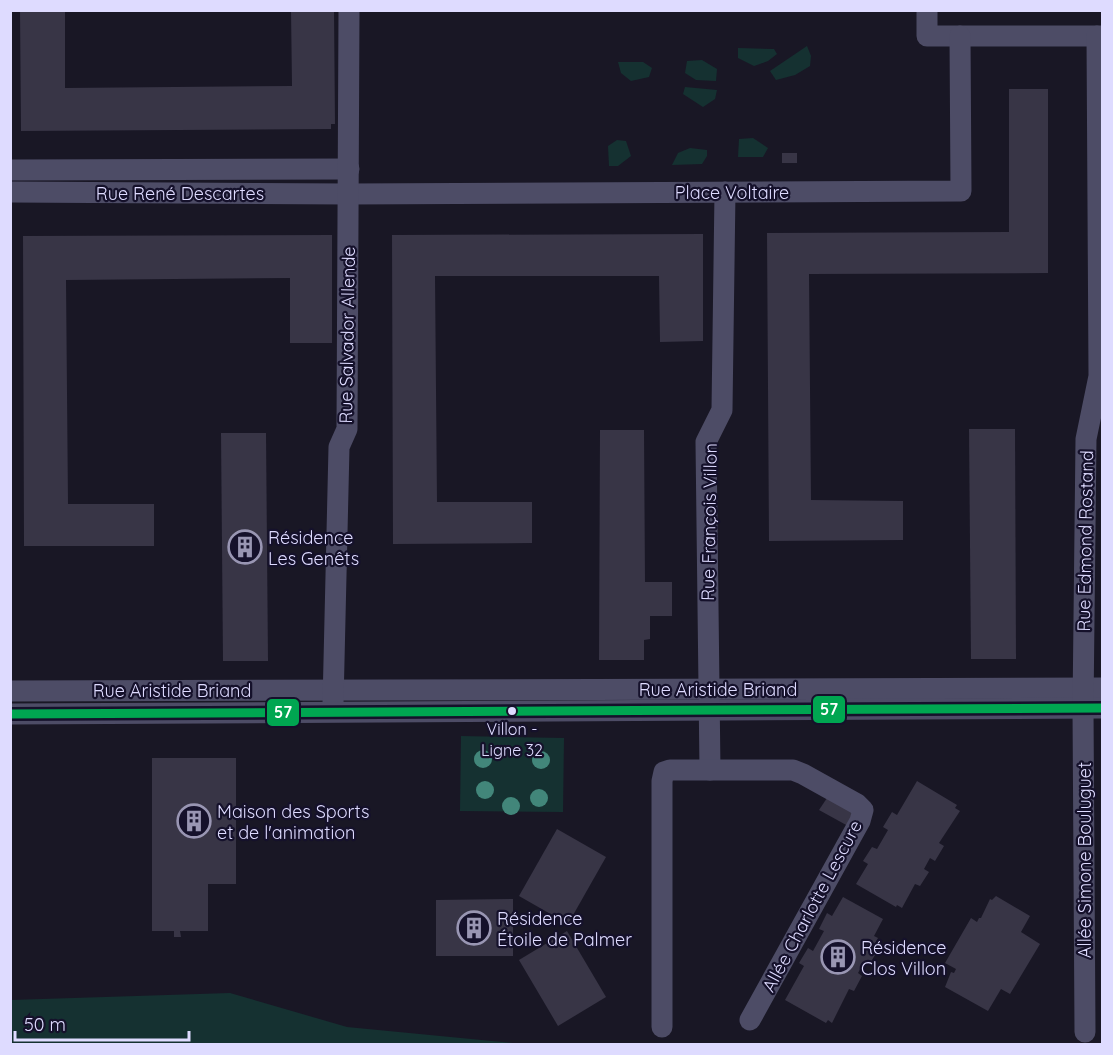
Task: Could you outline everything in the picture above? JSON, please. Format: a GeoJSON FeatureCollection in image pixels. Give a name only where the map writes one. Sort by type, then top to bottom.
{"type":"FeatureCollection","features":[{"type":"Feature","properties":{"kind":"street","name":"Rue Salvador Allende"},"geometry":{"type":"LineString","coordinates":[[333,701],[339,447],[347,429],[349,10]]}},
{"type":"Feature","properties":{"kind":"street"},"geometry":{"type":"LineString","coordinates":[[927,10],[927,36],[1100,36]]}},
{"type":"Feature","properties":{"kind":"street","name":"Place Voltaire"},"geometry":{"type":"LineString","coordinates":[[349,194],[961,190],[960,36]]}},
{"type":"Feature","properties":{"kind":"street","name":"Rue Edmond Rostand"},"geometry":{"type":"LineString","coordinates":[[1093,698],[1086,439],[1100,376],[1100,36]]}},
{"type":"Feature","properties":{"kind":"street","name":"Rue René Descartes"},"geometry":{"type":"LineString","coordinates":[[10,170],[349,169]]}},
{"type":"Feature","properties":{"kind":"street","name":"Rue René Descartes"},"geometry":{"type":"LineString","coordinates":[[10,192],[349,194]]}},
{"type":"Feature","properties":{"kind":"street","name":"Rue François Villon"},"geometry":{"type":"LineString","coordinates":[[710,700],[706,442],[722,410],[725,192]]}},
{"type":"Feature","properties":{"kind":"street","name":"Rue Aristide Briand"},"geometry":{"type":"LineString","coordinates":[[10,691],[333,701],[1093,698]]}},
{"type":"Feature","properties":{"kind":"street","name":"Allée Simone Bouluguet"},"geometry":{"type":"LineString","coordinates":[[1085,1032],[1093,698]]}},
{"type":"Feature","properties":{"kind":"street"},"geometry":{"type":"LineString","coordinates":[[710,700],[710,770]]}},
{"type":"Feature","properties":{"kind":"street","name":"Rue Aristide Briand"},"geometry":{"type":"LineString","coordinates":[[10,714],[333,701]]}},
{"type":"Feature","properties":{"kind":"street","name":"Allée Charlotte Lescure"},"geometry":{"type":"LineString","coordinates":[[662,1027],[662,781],[663,772],[670,770],[793,770],[857,804],[863,810],[860,821],[750,1020]]}},
{"type":"Feature","properties":{"kind":"green space"},"geometry":{"type":"Polygon","coordinates":[[[807,46],[811,56],[810,66],[795,75],[776,80],[770,71],[807,46]]]}},
{"type":"Feature","properties":{"kind":"green space"},"geometry":{"type":"Polygon","coordinates":[[[738,48],[774,49],[777,54],[768,61],[754,66],[738,58],[738,48]]]}},
{"type":"Feature","properties":{"kind":"green space"},"geometry":{"type":"Polygon","coordinates":[[[702,60],[717,69],[716,81],[696,80],[685,73],[687,61],[702,60]]]}},
{"type":"Feature","properties":{"kind":"green space"},"geometry":{"type":"Polygon","coordinates":[[[618,62],[643,62],[652,68],[649,77],[631,81],[621,73],[618,62]]]}},
{"type":"Feature","properties":{"kind":"green space"},"geometry":{"type":"Polygon","coordinates":[[[685,87],[717,90],[715,99],[703,107],[683,94],[685,87]]]}},
{"type":"Feature","properties":{"kind":"green space"},"geometry":{"type":"Polygon","coordinates":[[[753,138],[768,148],[763,157],[738,157],[739,139],[753,138]]]}},
{"type":"Feature","properties":{"kind":"green space"},"geometry":{"type":"Polygon","coordinates":[[[617,140],[626,141],[631,156],[618,166],[609,166],[608,146],[617,140]]]}},
{"type":"Feature","properties":{"kind":"green space"},"geometry":{"type":"Polygon","coordinates":[[[690,148],[707,150],[707,156],[702,164],[672,165],[678,153],[690,148]]]}},
{"type":"Feature","properties":{"kind":"green space"},"geometry":{"type":"Polygon","coordinates":[[[461,736],[564,738],[563,812],[460,811],[461,736]]]}},
{"type":"Feature","properties":{"kind":"green space"},"geometry":{"type":"Polygon","coordinates":[[[230,993],[347,1027],[513,1043],[610,1044],[11,1044],[11,1000],[230,993]]]}},
{"type":"Feature","properties":{"kind":"building"},"geometry":{"type":"Polygon","coordinates":[[[20,10],[65,10],[65,88],[292,86],[291,10],[334,10],[335,124],[331,124],[331,129],[21,131],[20,10]]]}},
{"type":"Feature","properties":{"kind":"building"},"geometry":{"type":"Polygon","coordinates":[[[1009,89],[1048,89],[1048,273],[809,274],[811,500],[903,501],[903,540],[769,541],[767,233],[1009,232],[1009,89]]]}},
{"type":"Feature","properties":{"kind":"building"},"geometry":{"type":"Polygon","coordinates":[[[782,153],[797,153],[797,163],[782,163],[782,153]]]}},
{"type":"Feature","properties":{"kind":"building"},"geometry":{"type":"Polygon","coordinates":[[[703,234],[703,341],[660,342],[659,276],[435,276],[437,502],[532,502],[532,543],[393,544],[392,235],[703,234]]]}},
{"type":"Feature","properties":{"kind":"building"},"geometry":{"type":"Polygon","coordinates":[[[332,235],[332,343],[290,343],[290,278],[66,280],[68,504],[154,504],[154,546],[24,546],[23,236],[332,235]]]}},
{"type":"Feature","properties":{"kind":"building"},"geometry":{"type":"Polygon","coordinates":[[[969,429],[1015,429],[1016,659],[971,659],[969,429]]]}},
{"type":"Feature","properties":{"kind":"building"},"geometry":{"type":"Polygon","coordinates":[[[600,430],[644,430],[645,582],[672,582],[672,616],[650,616],[650,639],[644,640],[644,660],[599,660],[600,430]]]}},
{"type":"Feature","properties":{"kind":"building","name":"Résidence Les Genêts"},"geometry":{"type":"Polygon","coordinates":[[[221,433],[266,433],[268,661],[223,661],[221,433]]]}},
{"type":"Feature","properties":{"kind":"building","name":"Maison des Sports et de l'animation"},"geometry":{"type":"Polygon","coordinates":[[[152,758],[236,758],[236,884],[208,884],[208,931],[180,931],[181,937],[174,937],[174,931],[152,931],[152,758]]]}},
{"type":"Feature","properties":{"kind":"building","name":"Résidence Clos Villon"},"geometry":{"type":"Polygon","coordinates":[[[917,781],[957,805],[955,808],[960,811],[939,843],[944,846],[935,861],[930,858],[924,869],[929,872],[920,886],[915,884],[902,908],[897,905],[896,907],[856,884],[868,864],[863,861],[872,847],[877,849],[888,830],[883,827],[892,812],[897,815],[917,781]]]}},
{"type":"Feature","properties":{"kind":"building"},"geometry":{"type":"Polygon","coordinates":[[[827,798],[855,814],[848,826],[819,810],[827,798]]]}},
{"type":"Feature","properties":{"kind":"building","name":"Résidence Étoile de Palmer"},"geometry":{"type":"Polygon","coordinates":[[[557,829],[606,857],[568,924],[519,896],[557,829]]]}},
{"type":"Feature","properties":{"kind":"building","name":"Résidence Clos Villon"},"geometry":{"type":"Polygon","coordinates":[[[996,896],[1030,916],[1021,932],[1040,944],[1010,994],[1001,989],[988,1011],[945,987],[951,972],[954,973],[956,969],[945,963],[971,918],[977,922],[990,899],[996,896]]]}},
{"type":"Feature","properties":{"kind":"building","name":"Résidence Clos Villon"},"geometry":{"type":"Polygon","coordinates":[[[843,897],[883,919],[874,936],[878,938],[873,947],[878,950],[869,965],[864,962],[858,973],[862,976],[854,991],[849,989],[832,1023],[828,1020],[826,1023],[785,1000],[804,966],[799,963],[808,948],[813,951],[824,931],[819,929],[827,913],[832,916],[843,897]]]}},
{"type":"Feature","properties":{"kind":"building","name":"Résidence Étoile de Palmer"},"geometry":{"type":"Polygon","coordinates":[[[513,899],[513,956],[436,956],[436,900],[513,899]]]}},
{"type":"Feature","properties":{"kind":"building","name":"Résidence Étoile de Palmer"},"geometry":{"type":"Polygon","coordinates":[[[567,931],[606,997],[558,1026],[519,960],[567,931]]]}},
{"type":"Feature","properties":{"kind":"transit line","name":"57"},"geometry":{"type":"LineString","coordinates":[[10,714],[1102,708]]}},
{"type":"Feature","properties":{"kind":"place","name":"Résidence Les Genêts"},"geometry":{"type":"Point","coordinates":[245,547]}},
{"type":"Feature","properties":{"kind":"place","name":"Villon - Ligne 32"},"geometry":{"type":"Point","coordinates":[512,711]}},
{"type":"Feature","properties":{"kind":"place","name":"Maison des Sports et de l'animation"},"geometry":{"type":"Point","coordinates":[194,821]}},
{"type":"Feature","properties":{"kind":"place","name":"Résidence Étoile de Palmer"},"geometry":{"type":"Point","coordinates":[474,928]}},
{"type":"Feature","properties":{"kind":"place","name":"Résidence Clos Villon"},"geometry":{"type":"Point","coordinates":[838,957]}}]}
